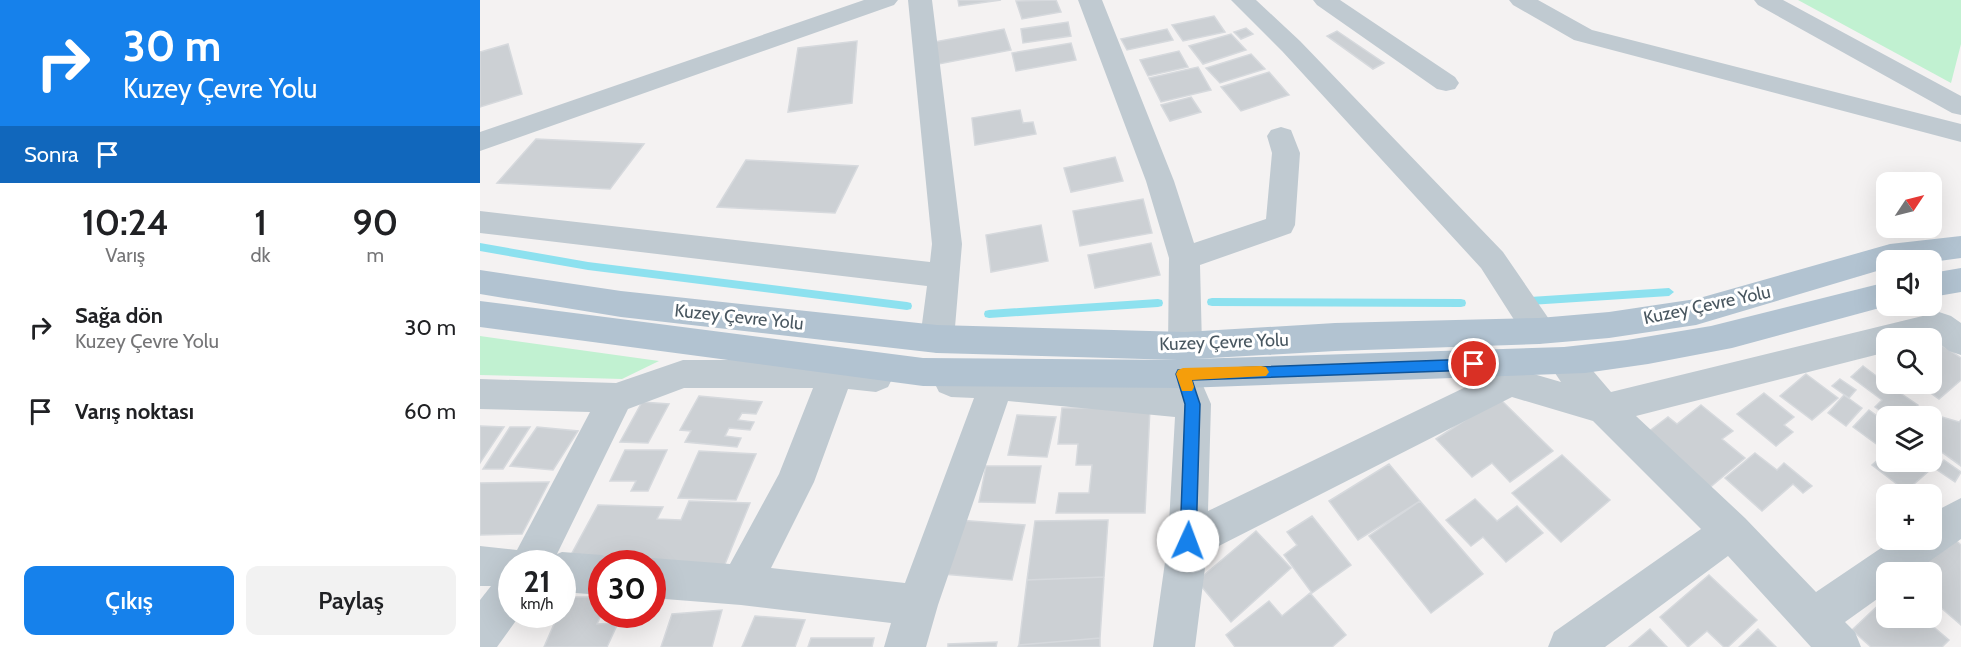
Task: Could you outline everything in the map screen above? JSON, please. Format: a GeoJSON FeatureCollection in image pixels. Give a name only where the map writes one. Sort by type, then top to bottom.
{"type":"FeatureCollection","features":[{"type":"Feature","properties":{"kind":"main road","name":"Kuzey Çevre Yolu"},"geometry":{"type":"LineString","coordinates":[[480,282],[621,304],[937,339],[1187,375],[1335,338],[1539,331],[1609,325],[1696,312],[1890,256],[1961,247]]}},
{"type":"Feature","properties":{"kind":"main road"},"geometry":{"type":"LineString","coordinates":[[1942,283],[1961,280]]}},
{"type":"Feature","properties":{"kind":"main road","name":"Kuzey Çevre Yolu"},"geometry":{"type":"LineString","coordinates":[[480,314],[923,372],[1187,375],[1564,361],[1624,356],[1733,334],[1842,303],[1876,296]]}},
{"type":"Feature","properties":{"kind":"street"},"geometry":{"type":"LineString","coordinates":[[480,142],[886,0]]}},
{"type":"Feature","properties":{"kind":"street"},"geometry":{"type":"LineString","coordinates":[[920,0],[947,244],[937,339]]}},
{"type":"Feature","properties":{"kind":"street"},"geometry":{"type":"LineString","coordinates":[[1090,0],[1160,181],[1184,258],[1188,541],[1174,647]]}},
{"type":"Feature","properties":{"kind":"street"},"geometry":{"type":"LineString","coordinates":[[1243,0],[1291,46],[1492,260],[1539,331]]}},
{"type":"Feature","properties":{"kind":"street"},"geometry":{"type":"LineString","coordinates":[[1325,0],[1446,83]]}},
{"type":"Feature","properties":{"kind":"street"},"geometry":{"type":"LineString","coordinates":[[1521,0],[1583,35],[1961,133]]}},
{"type":"Feature","properties":{"kind":"street"},"geometry":{"type":"LineString","coordinates":[[1766,0],[1961,107]]}},
{"type":"Feature","properties":{"kind":"street"},"geometry":{"type":"LineString","coordinates":[[1184,258],[1280,225],[1286,153],[1281,136]]}},
{"type":"Feature","properties":{"kind":"street"},"geometry":{"type":"LineString","coordinates":[[480,222],[944,276]]}},
{"type":"Feature","properties":{"kind":"street"},"geometry":{"type":"LineString","coordinates":[[1188,541],[1509,382],[1604,409],[1939,325],[1961,341]]}},
{"type":"Feature","properties":{"kind":"street"},"geometry":{"type":"LineString","coordinates":[[1564,361],[1604,409],[1731,531],[1840,647]]}},
{"type":"Feature","properties":{"kind":"street"},"geometry":{"type":"LineString","coordinates":[[480,394],[616,398],[683,374],[836,374],[996,385],[1187,375]]}},
{"type":"Feature","properties":{"kind":"street"},"geometry":{"type":"LineString","coordinates":[[741,585],[795,482],[836,374]]}},
{"type":"Feature","properties":{"kind":"street"},"geometry":{"type":"LineString","coordinates":[[905,647],[917,605],[996,385]]}},
{"type":"Feature","properties":{"kind":"street"},"geometry":{"type":"LineString","coordinates":[[538,550],[616,398]]}},
{"type":"Feature","properties":{"kind":"street"},"geometry":{"type":"LineString","coordinates":[[1942,529],[1961,516]]}},
{"type":"Feature","properties":{"kind":"street"},"geometry":{"type":"LineString","coordinates":[[1569,647],[1731,531]]}},
{"type":"Feature","properties":{"kind":"street"},"geometry":{"type":"LineString","coordinates":[[1813,619],[1913,550]]}},
{"type":"Feature","properties":{"kind":"street"},"geometry":{"type":"LineString","coordinates":[[480,566],[498,567]]}},
{"type":"Feature","properties":{"kind":"street"},"geometry":{"type":"LineString","coordinates":[[666,579],[741,585],[917,605]]}},
{"type":"Feature","properties":{"kind":"street"},"geometry":{"type":"LineString","coordinates":[[480,635],[498,611]]}},
{"type":"Feature","properties":{"kind":"green space"},"geometry":{"type":"Polygon","coordinates":[[[1798,0],[1961,0],[1961,44],[1951,83],[1798,0]]]}},
{"type":"Feature","properties":{"kind":"green space"},"geometry":{"type":"Polygon","coordinates":[[[480,336],[659,361],[622,379],[480,375],[480,336]]]}},
{"type":"Feature","properties":{"kind":"building"},"geometry":{"type":"Polygon","coordinates":[[[958,0],[1001,0],[959,6],[958,0]]]}},
{"type":"Feature","properties":{"kind":"building"},"geometry":{"type":"Polygon","coordinates":[[[1056,0],[1061,12],[1022,19],[1016,1],[1056,0]]]}},
{"type":"Feature","properties":{"kind":"building"},"geometry":{"type":"Polygon","coordinates":[[[1214,16],[1225,32],[1183,41],[1172,25],[1214,16]]]}},
{"type":"Feature","properties":{"kind":"building"},"geometry":{"type":"Polygon","coordinates":[[[1068,22],[1071,36],[1023,43],[1021,29],[1068,22]]]}},
{"type":"Feature","properties":{"kind":"building"},"geometry":{"type":"Polygon","coordinates":[[[1246,28],[1253,34],[1241,39],[1234,32],[1246,28]]]}},
{"type":"Feature","properties":{"kind":"building"},"geometry":{"type":"Polygon","coordinates":[[[1004,29],[1011,50],[939,64],[934,42],[1004,29]]]}},
{"type":"Feature","properties":{"kind":"building"},"geometry":{"type":"Polygon","coordinates":[[[1167,29],[1173,40],[1127,50],[1121,39],[1167,29]]]}},
{"type":"Feature","properties":{"kind":"building"},"geometry":{"type":"Polygon","coordinates":[[[1337,31],[1384,63],[1373,69],[1327,36],[1337,31]]]}},
{"type":"Feature","properties":{"kind":"building"},"geometry":{"type":"Polygon","coordinates":[[[1231,34],[1246,50],[1203,64],[1189,46],[1231,34]]]}},
{"type":"Feature","properties":{"kind":"building"},"geometry":{"type":"Polygon","coordinates":[[[857,41],[852,103],[788,112],[798,48],[857,41]]]}},
{"type":"Feature","properties":{"kind":"building"},"geometry":{"type":"Polygon","coordinates":[[[1071,43],[1076,60],[1016,71],[1012,53],[1071,43]]]}},
{"type":"Feature","properties":{"kind":"building"},"geometry":{"type":"Polygon","coordinates":[[[508,44],[522,94],[480,107],[480,52],[508,44]]]}},
{"type":"Feature","properties":{"kind":"building"},"geometry":{"type":"Polygon","coordinates":[[[1179,51],[1188,67],[1148,76],[1140,60],[1179,51]]]}},
{"type":"Feature","properties":{"kind":"building"},"geometry":{"type":"Polygon","coordinates":[[[1251,54],[1265,69],[1220,83],[1206,68],[1251,54]]]}},
{"type":"Feature","properties":{"kind":"building"},"geometry":{"type":"Polygon","coordinates":[[[1198,67],[1211,90],[1161,102],[1149,78],[1198,67]]]}},
{"type":"Feature","properties":{"kind":"building"},"geometry":{"type":"Polygon","coordinates":[[[1269,72],[1289,95],[1241,111],[1221,87],[1269,72]]]}},
{"type":"Feature","properties":{"kind":"building"},"geometry":{"type":"Polygon","coordinates":[[[1191,97],[1201,112],[1170,121],[1161,105],[1191,97]]]}},
{"type":"Feature","properties":{"kind":"building"},"geometry":{"type":"Polygon","coordinates":[[[1020,110],[1023,123],[1033,122],[1036,134],[975,145],[972,118],[1020,110]]]}},
{"type":"Feature","properties":{"kind":"building"},"geometry":{"type":"Polygon","coordinates":[[[536,139],[644,144],[610,189],[497,183],[536,139]]]}},
{"type":"Feature","properties":{"kind":"building"},"geometry":{"type":"Polygon","coordinates":[[[1115,157],[1123,181],[1071,192],[1064,168],[1115,157]]]}},
{"type":"Feature","properties":{"kind":"building"},"geometry":{"type":"Polygon","coordinates":[[[746,160],[858,166],[835,213],[717,207],[746,160]]]}},
{"type":"Feature","properties":{"kind":"building"},"geometry":{"type":"Polygon","coordinates":[[[1143,199],[1152,233],[1080,246],[1073,211],[1143,199]]]}},
{"type":"Feature","properties":{"kind":"building"},"geometry":{"type":"Polygon","coordinates":[[[1041,225],[1048,261],[991,272],[986,235],[1041,225]]]}},
{"type":"Feature","properties":{"kind":"building"},"geometry":{"type":"Polygon","coordinates":[[[1151,243],[1160,275],[1095,288],[1088,255],[1151,243]]]}},
{"type":"Feature","properties":{"kind":"building"},"geometry":{"type":"Polygon","coordinates":[[[1942,345],[1961,358],[1961,380],[1939,399],[1932,394],[1942,394],[1942,345]]]}},
{"type":"Feature","properties":{"kind":"building"},"geometry":{"type":"Polygon","coordinates":[[[1863,366],[1876,376],[1876,394],[1902,394],[1918,405],[1876,406],[1882,400],[1851,377],[1863,366]]]}},
{"type":"Feature","properties":{"kind":"building"},"geometry":{"type":"Polygon","coordinates":[[[1806,374],[1838,398],[1812,420],[1780,396],[1806,374]]]}},
{"type":"Feature","properties":{"kind":"building"},"geometry":{"type":"Polygon","coordinates":[[[1840,379],[1856,390],[1849,398],[1832,386],[1840,379]]]}},
{"type":"Feature","properties":{"kind":"building"},"geometry":{"type":"Polygon","coordinates":[[[1764,393],[1794,417],[1784,425],[1793,432],[1776,446],[1737,414],[1764,393]]]}},
{"type":"Feature","properties":{"kind":"building"},"geometry":{"type":"Polygon","coordinates":[[[1844,395],[1862,408],[1846,426],[1828,413],[1844,395]]]}},
{"type":"Feature","properties":{"kind":"building"},"geometry":{"type":"Polygon","coordinates":[[[699,396],[762,402],[756,414],[742,413],[738,420],[754,422],[750,430],[729,428],[725,436],[741,438],[737,447],[685,442],[691,431],[680,430],[699,396]]]}},
{"type":"Feature","properties":{"kind":"building"},"geometry":{"type":"Polygon","coordinates":[[[1499,398],[1553,451],[1510,482],[1492,463],[1472,477],[1436,439],[1499,398]]]}},
{"type":"Feature","properties":{"kind":"building"},"geometry":{"type":"Polygon","coordinates":[[[642,402],[669,404],[648,443],[620,442],[642,402]]]}},
{"type":"Feature","properties":{"kind":"building"},"geometry":{"type":"Polygon","coordinates":[[[1701,405],[1733,431],[1722,439],[1745,458],[1702,494],[1640,438],[1668,417],[1677,424],[1701,405]]]}},
{"type":"Feature","properties":{"kind":"building"},"geometry":{"type":"Polygon","coordinates":[[[1062,408],[1150,408],[1145,513],[1056,513],[1059,493],[1089,493],[1092,465],[1076,465],[1078,444],[1058,444],[1062,408]]]}},
{"type":"Feature","properties":{"kind":"building"},"geometry":{"type":"Polygon","coordinates":[[[1869,410],[1876,415],[1876,444],[1853,427],[1869,410]]]}},
{"type":"Feature","properties":{"kind":"building"},"geometry":{"type":"Polygon","coordinates":[[[1017,415],[1056,417],[1047,457],[1008,455],[1017,415]]]}},
{"type":"Feature","properties":{"kind":"building"},"geometry":{"type":"Polygon","coordinates":[[[1942,417],[1959,422],[1961,420],[1961,466],[1942,452],[1942,417]]]}},
{"type":"Feature","properties":{"kind":"building"},"geometry":{"type":"Polygon","coordinates":[[[480,426],[504,427],[480,463],[480,426]]]}},
{"type":"Feature","properties":{"kind":"building"},"geometry":{"type":"Polygon","coordinates":[[[510,427],[530,427],[503,469],[483,469],[510,427]]]}},
{"type":"Feature","properties":{"kind":"building"},"geometry":{"type":"Polygon","coordinates":[[[537,427],[578,431],[553,470],[510,466],[537,427]]]}},
{"type":"Feature","properties":{"kind":"building"},"geometry":{"type":"Polygon","coordinates":[[[625,450],[667,450],[648,491],[631,491],[636,481],[610,481],[625,450]]]}},
{"type":"Feature","properties":{"kind":"building"},"geometry":{"type":"Polygon","coordinates":[[[699,451],[756,454],[736,500],[678,498],[699,451]]]}},
{"type":"Feature","properties":{"kind":"building"},"geometry":{"type":"Polygon","coordinates":[[[1755,453],[1777,470],[1784,463],[1812,486],[1803,493],[1793,484],[1762,511],[1725,478],[1755,453]]]}},
{"type":"Feature","properties":{"kind":"building"},"geometry":{"type":"Polygon","coordinates":[[[1562,455],[1610,500],[1561,542],[1512,493],[1562,455]]]}},
{"type":"Feature","properties":{"kind":"building"},"geometry":{"type":"Polygon","coordinates":[[[1944,460],[1961,472],[1955,482],[1940,472],[1944,460]]]}},
{"type":"Feature","properties":{"kind":"building"},"geometry":{"type":"Polygon","coordinates":[[[1389,464],[1420,501],[1358,540],[1329,501],[1389,464]]]}},
{"type":"Feature","properties":{"kind":"building"},"geometry":{"type":"Polygon","coordinates":[[[986,466],[1041,466],[1035,503],[979,502],[986,466]]]}},
{"type":"Feature","properties":{"kind":"building"},"geometry":{"type":"Polygon","coordinates":[[[1881,472],[1928,472],[1914,484],[1897,484],[1881,472]]]}},
{"type":"Feature","properties":{"kind":"building"},"geometry":{"type":"Polygon","coordinates":[[[549,482],[522,534],[480,535],[480,483],[549,482]]]}},
{"type":"Feature","properties":{"kind":"building"},"geometry":{"type":"Polygon","coordinates":[[[1475,499],[1497,521],[1517,506],[1543,533],[1506,562],[1483,537],[1471,546],[1446,520],[1475,499]]]}},
{"type":"Feature","properties":{"kind":"building"},"geometry":{"type":"Polygon","coordinates":[[[689,501],[750,503],[723,569],[666,565],[666,550],[588,550],[588,564],[576,564],[576,550],[574,550],[598,505],[663,507],[657,519],[681,520],[689,501]]]}},
{"type":"Feature","properties":{"kind":"building"},"geometry":{"type":"Polygon","coordinates":[[[1420,501],[1483,574],[1431,613],[1369,536],[1420,501]]]}},
{"type":"Feature","properties":{"kind":"building"},"geometry":{"type":"Polygon","coordinates":[[[1312,516],[1351,565],[1312,593],[1284,555],[1297,545],[1287,532],[1312,516]]]}},
{"type":"Feature","properties":{"kind":"building"},"geometry":{"type":"Polygon","coordinates":[[[958,520],[1025,525],[1012,580],[943,574],[958,520]]]}},
{"type":"Feature","properties":{"kind":"building"},"geometry":{"type":"Polygon","coordinates":[[[1108,520],[1104,577],[1027,580],[1035,521],[1108,520]]]}},
{"type":"Feature","properties":{"kind":"building"},"geometry":{"type":"Polygon","coordinates":[[[1256,531],[1291,568],[1231,622],[1197,581],[1256,531]]]}},
{"type":"Feature","properties":{"kind":"building"},"geometry":{"type":"Polygon","coordinates":[[[1949,534],[1961,545],[1961,625],[1942,609],[1942,562],[1920,562],[1933,550],[1942,550],[1942,541],[1949,534]]]}},
{"type":"Feature","properties":{"kind":"building"},"geometry":{"type":"Polygon","coordinates":[[[1709,575],[1757,620],[1728,647],[1724,647],[1707,631],[1688,647],[1660,617],[1709,575]]]}},
{"type":"Feature","properties":{"kind":"building"},"geometry":{"type":"Polygon","coordinates":[[[1104,577],[1100,638],[1019,645],[1027,580],[1104,577]]]}},
{"type":"Feature","properties":{"kind":"building"},"geometry":{"type":"Polygon","coordinates":[[[1310,593],[1346,635],[1332,647],[1235,647],[1226,635],[1269,601],[1282,616],[1310,593]]]}},
{"type":"Feature","properties":{"kind":"building"},"geometry":{"type":"Polygon","coordinates":[[[576,597],[588,597],[588,628],[616,628],[607,647],[544,647],[552,628],[576,628],[576,597]]]}},
{"type":"Feature","properties":{"kind":"building"},"geometry":{"type":"Polygon","coordinates":[[[1876,607],[1876,628],[1935,628],[1949,640],[1942,647],[1871,647],[1852,630],[1876,607]]]}},
{"type":"Feature","properties":{"kind":"building"},"geometry":{"type":"Polygon","coordinates":[[[722,610],[712,647],[661,647],[672,614],[722,610]]]}},
{"type":"Feature","properties":{"kind":"building"},"geometry":{"type":"Polygon","coordinates":[[[755,616],[805,620],[795,647],[742,647],[755,616]]]}},
{"type":"Feature","properties":{"kind":"building"},"geometry":{"type":"Polygon","coordinates":[[[1650,629],[1667,647],[1629,647],[1650,629]]]}},
{"type":"Feature","properties":{"kind":"building"},"geometry":{"type":"Polygon","coordinates":[[[1758,629],[1776,647],[1739,647],[1758,629]]]}},
{"type":"Feature","properties":{"kind":"building"},"geometry":{"type":"Polygon","coordinates":[[[811,638],[874,638],[872,647],[808,647],[811,638]]]}},
{"type":"Feature","properties":{"kind":"building"},"geometry":{"type":"Polygon","coordinates":[[[1100,638],[1100,647],[1018,647],[1019,645],[1100,638]]]}},
{"type":"Feature","properties":{"kind":"building"},"geometry":{"type":"Polygon","coordinates":[[[997,642],[996,647],[948,647],[948,644],[997,642]]]}},
{"type":"Feature","properties":{"kind":"waterway"},"geometry":{"type":"LineString","coordinates":[[480,247],[588,266],[907,306]]}},
{"type":"Feature","properties":{"kind":"waterway"},"geometry":{"type":"LineString","coordinates":[[1530,301],[1669,292]]}},
{"type":"Feature","properties":{"kind":"waterway"},"geometry":{"type":"LineString","coordinates":[[1212,302],[1461,303]]}},
{"type":"Feature","properties":{"kind":"waterway"},"geometry":{"type":"LineString","coordinates":[[989,314],[1158,303]]}},
{"type":"Feature","properties":{"kind":"slow traffic"},"geometry":{"type":"LineString","coordinates":[[1187,387],[1183,374],[1261,372]]}},
{"type":"Feature","properties":{"kind":"route"},"geometry":{"type":"LineString","coordinates":[[1188,541],[1193,404],[1183,374],[1474,364]]}}]}
